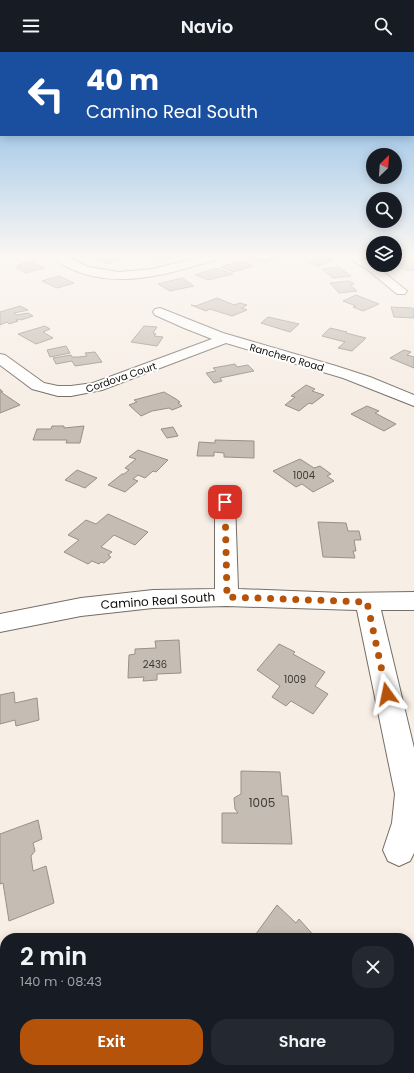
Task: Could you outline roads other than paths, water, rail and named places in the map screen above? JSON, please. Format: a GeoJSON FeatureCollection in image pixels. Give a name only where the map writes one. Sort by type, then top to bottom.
{"type":"FeatureCollection","features":[{"type":"Feature","properties":{"kind":"street","name":"Ranchero Road"},"geometry":{"type":"LineString","coordinates":[[160,312],[194,328],[224,339],[324,367],[368,382],[414,401]]}},
{"type":"Feature","properties":{"kind":"street","name":"Cordova Court"},"geometry":{"type":"LineString","coordinates":[[0,358],[38,386],[58,391],[70,391],[96,387],[224,339]]}},
{"type":"Feature","properties":{"kind":"street"},"geometry":{"type":"LineString","coordinates":[[225,502],[227,597]]}},
{"type":"Feature","properties":{"kind":"street","name":"Camino Real South"},"geometry":{"type":"LineString","coordinates":[[0,623],[81,607],[153,599],[227,597],[367,602],[414,601]]}},
{"type":"Feature","properties":{"kind":"street"},"geometry":{"type":"LineString","coordinates":[[367,602],[410,794],[410,818],[399,850]]}}]}
